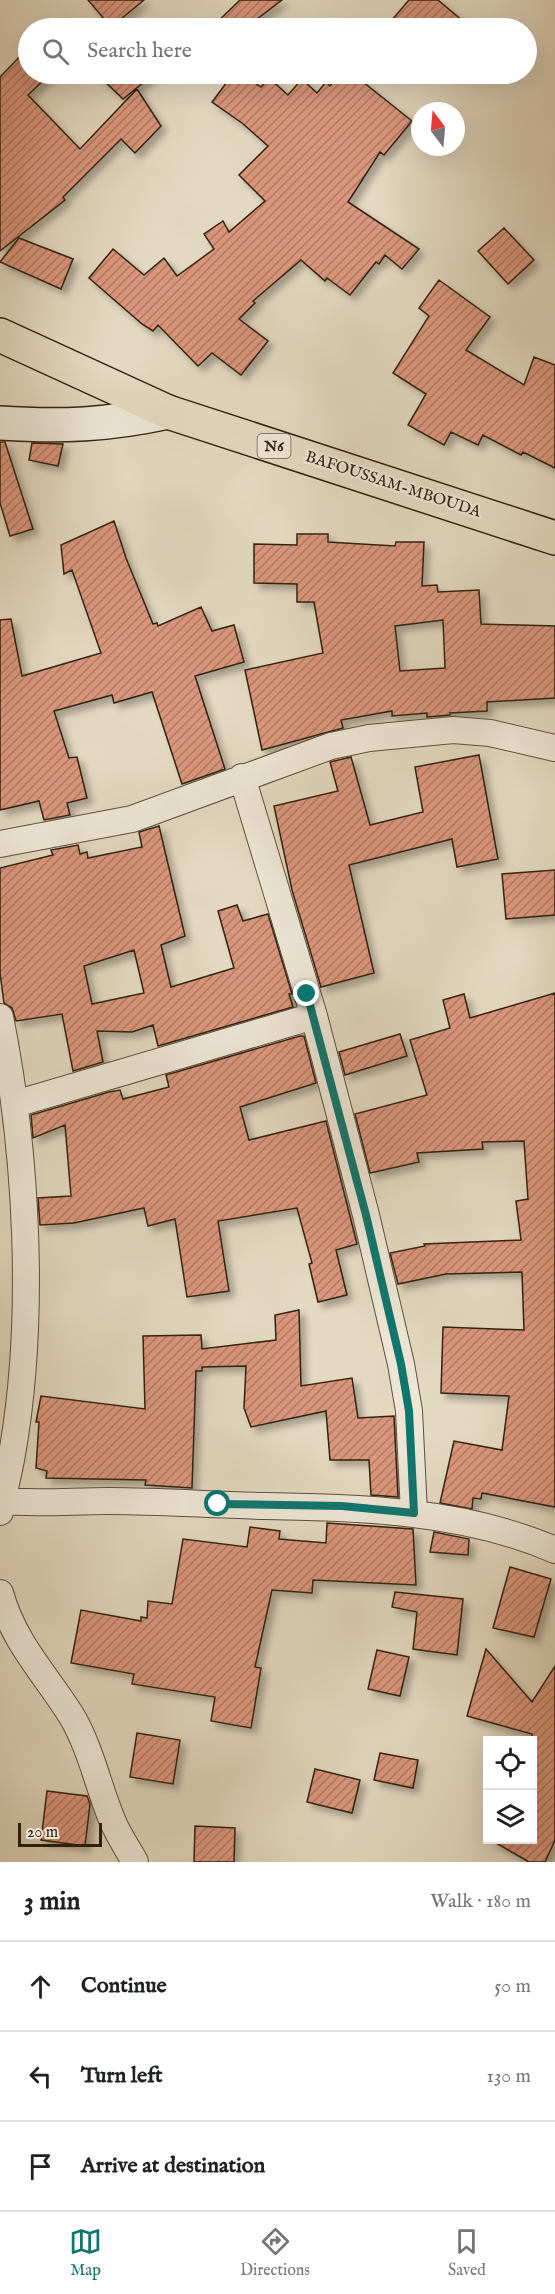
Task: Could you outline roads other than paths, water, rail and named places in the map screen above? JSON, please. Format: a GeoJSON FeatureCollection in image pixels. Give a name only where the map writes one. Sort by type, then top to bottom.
{"type":"FeatureCollection","features":[{"type":"Feature","properties":{"kind":"highway","name":"BAFOUSSAM-MBOUDA"},"geometry":{"type":"LineString","coordinates":[[0,335],[168,412],[555,538]]}},
{"type":"Feature","properties":{"kind":"street"},"geometry":{"type":"LineString","coordinates":[[0,423],[57,427],[123,422],[168,412]]}},
{"type":"Feature","properties":{"kind":"street"},"geometry":{"type":"LineString","coordinates":[[0,844],[132,819],[331,746],[369,738],[453,730],[490,733],[555,748]]}},
{"type":"Feature","properties":{"kind":"street"},"geometry":{"type":"LineString","coordinates":[[242,777],[314,1016],[366,1215],[401,1364],[409,1411],[414,1513]]}},
{"type":"Feature","properties":{"kind":"street"},"geometry":{"type":"LineString","coordinates":[[15,1104],[314,1016]]}},
{"type":"Feature","properties":{"kind":"street"},"geometry":{"type":"LineString","coordinates":[[0,1017],[21,1144],[25,1292],[21,1376],[12,1453],[1,1505],[173,1501],[262,1506],[342,1506],[414,1513],[528,1538],[555,1550]]}},
{"type":"Feature","properties":{"kind":"street"},"geometry":{"type":"LineString","coordinates":[[0,1593],[7,1618],[34,1666],[71,1716],[98,1774],[113,1822],[135,1862]]}}]}
